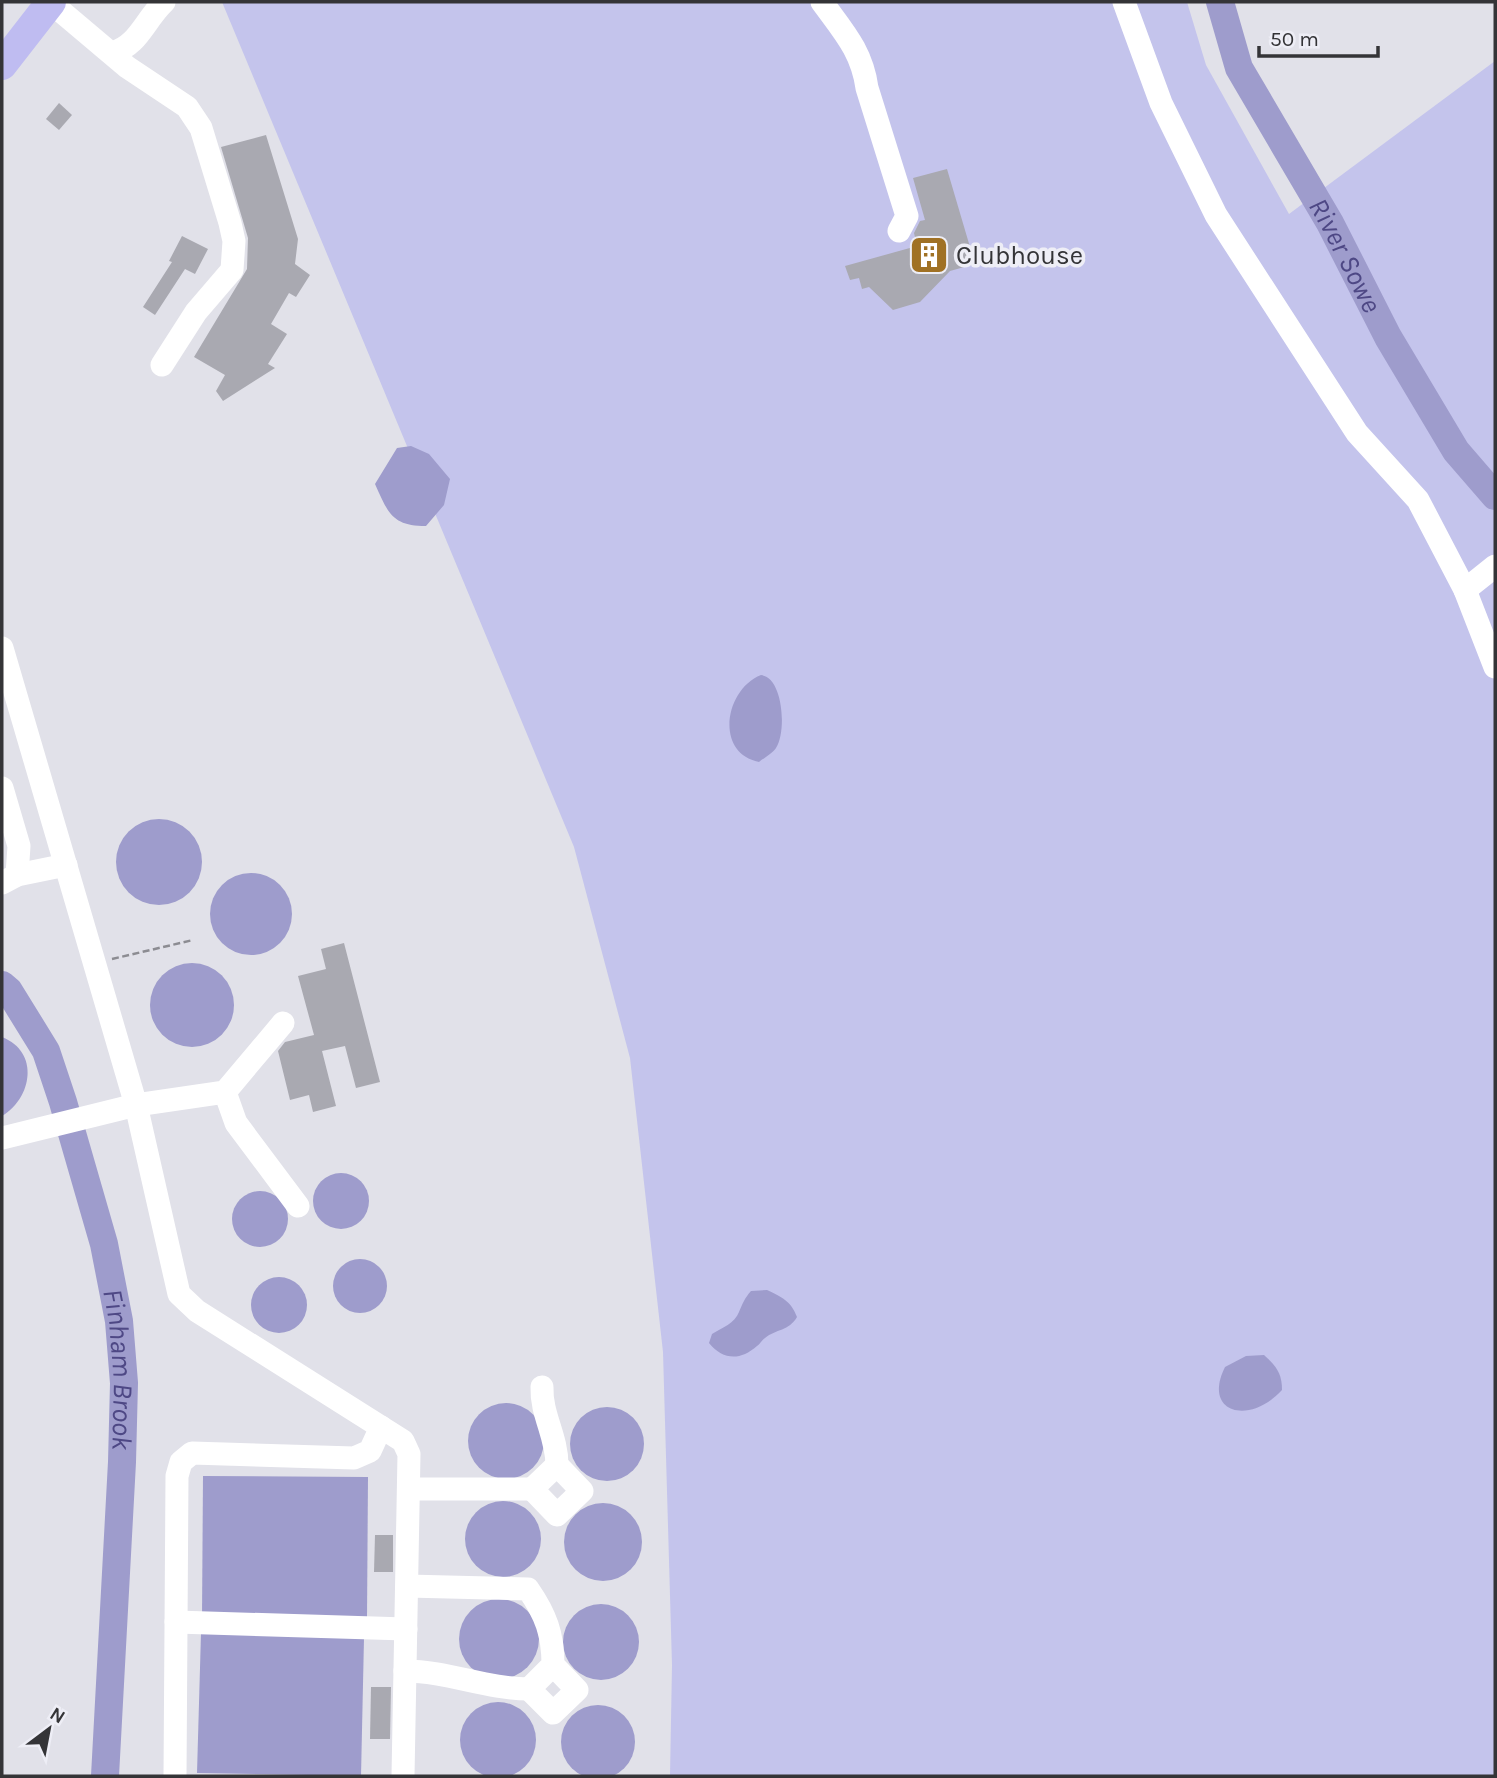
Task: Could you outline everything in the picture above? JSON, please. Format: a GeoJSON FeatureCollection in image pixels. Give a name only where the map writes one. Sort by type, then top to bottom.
{"type":"FeatureCollection","features":[{"type":"Feature","properties":{"kind":"main road"},"geometry":{"type":"LineString","coordinates":[[2,65],[50,2]]}},
{"type":"Feature","properties":{"kind":"lane"},"geometry":{"type":"LineString","coordinates":[[50,2],[195,116],[201,128],[233,234],[232,270],[196,312],[162,365]]}},
{"type":"Feature","properties":{"kind":"lane"},"geometry":{"type":"LineString","coordinates":[[112,53],[135,42],[148,17],[164,2]]}},
{"type":"Feature","properties":{"kind":"lane"},"geometry":{"type":"LineString","coordinates":[[822,2],[860,54],[865,67],[867,88],[907,216],[899,231]]}},
{"type":"Feature","properties":{"kind":"lane"},"geometry":{"type":"LineString","coordinates":[[1124,2],[1161,103],[1216,215],[1357,433],[1418,500],[1465,590],[1495,667]]}},
{"type":"Feature","properties":{"kind":"lane"},"geometry":{"type":"LineString","coordinates":[[1465,590],[1495,566]]}},
{"type":"Feature","properties":{"kind":"lane"},"geometry":{"type":"LineString","coordinates":[[2,648],[136,1105],[179,1294],[197,1311],[403,1441],[409,1454],[402,1776]]}},
{"type":"Feature","properties":{"kind":"lane"},"geometry":{"type":"LineString","coordinates":[[2,788],[19,846],[9,879]]}},
{"type":"Feature","properties":{"kind":"lane"},"geometry":{"type":"LineString","coordinates":[[9,879],[66,865]]}},
{"type":"Feature","properties":{"kind":"lane"},"geometry":{"type":"LineString","coordinates":[[2,1138],[136,1105],[225,1092],[283,1023]]}},
{"type":"Feature","properties":{"kind":"lane"},"geometry":{"type":"LineString","coordinates":[[225,1092],[236,1123],[298,1206]]}},
{"type":"Feature","properties":{"kind":"lane"},"geometry":{"type":"LineString","coordinates":[[532,1489],[558,1515],[582,1491],[556,1465],[554,1433],[541,1405],[542,1387]]}},
{"type":"Feature","properties":{"kind":"lane"},"geometry":{"type":"LineString","coordinates":[[176,1776],[177,1476],[181,1462],[192,1453],[354,1458],[370,1451],[381,1427]]}},
{"type":"Feature","properties":{"kind":"lane"},"geometry":{"type":"LineString","coordinates":[[409,1489],[532,1489],[556,1465]]}},
{"type":"Feature","properties":{"kind":"lane"},"geometry":{"type":"LineString","coordinates":[[405,1671],[428,1671],[474,1683],[529,1689],[554,1713],[577,1690],[552,1665],[548,1621],[528,1589],[407,1586]]}},
{"type":"Feature","properties":{"kind":"lane"},"geometry":{"type":"LineString","coordinates":[[176,1622],[406,1629]]}},
{"type":"Feature","properties":{"kind":"lane"},"geometry":{"type":"LineString","coordinates":[[529,1689],[552,1665]]}},
{"type":"Feature","properties":{"kind":"path"},"geometry":{"type":"LineString","coordinates":[[95,963],[193,940]]}},
{"type":"Feature","properties":{"kind":"shaded area"},"geometry":{"type":"Polygon","coordinates":[[[222,2],[1187,2],[1206,65],[1289,214],[1495,61],[1495,1776],[670,1776],[672,1665],[663,1352],[630,1058],[574,847],[222,2]]]}},
{"type":"Feature","properties":{"kind":"shaded area"},"geometry":{"type":"Polygon","coordinates":[[[411,446],[429,454],[450,479],[444,505],[426,526],[406,524],[393,516],[375,484],[397,448],[411,446]]]}},
{"type":"Feature","properties":{"kind":"shaded area"},"geometry":{"type":"Polygon","coordinates":[[[761,675],[774,685],[782,718],[776,748],[759,762],[745,756],[735,747],[730,734],[730,720],[739,693],[749,682],[761,675]]]}},
{"type":"Feature","properties":{"kind":"shaded area"},"geometry":{"type":"Polygon","coordinates":[[[159,819],[183,826],[195,838],[202,862],[195,886],[183,898],[159,905],[135,898],[123,886],[116,862],[123,838],[135,826],[159,819]]]}},
{"type":"Feature","properties":{"kind":"shaded area"},"geometry":{"type":"Polygon","coordinates":[[[243,873],[259,873],[274,880],[285,891],[292,906],[289,930],[280,943],[259,955],[243,955],[228,948],[217,937],[210,922],[210,906],[217,891],[228,880],[243,873]]]}},
{"type":"Feature","properties":{"kind":"shaded area"},"geometry":{"type":"Polygon","coordinates":[[[184,963],[200,963],[216,970],[227,981],[234,997],[231,1021],[222,1035],[200,1047],[184,1047],[168,1040],[157,1029],[150,1013],[150,997],[157,981],[168,970],[184,963]]]}},
{"type":"Feature","properties":{"kind":"shaded area"},"geometry":{"type":"Polygon","coordinates":[[[2,1037],[22,1053],[27,1064],[27,1075],[20,1098],[2,1116],[2,1037]]]}},
{"type":"Feature","properties":{"kind":"shaded area"},"geometry":{"type":"Polygon","coordinates":[[[336,1173],[346,1173],[361,1181],[367,1190],[367,1212],[361,1221],[346,1229],[336,1229],[318,1217],[313,1206],[313,1196],[325,1178],[336,1173]]]}},
{"type":"Feature","properties":{"kind":"shaded area"},"geometry":{"type":"Polygon","coordinates":[[[260,1191],[271,1193],[280,1199],[286,1208],[286,1230],[280,1239],[271,1245],[260,1247],[249,1245],[240,1239],[234,1230],[232,1219],[234,1208],[240,1199],[249,1193],[260,1191]]]}},
{"type":"Feature","properties":{"kind":"shaded area"},"geometry":{"type":"Polygon","coordinates":[[[360,1259],[379,1267],[387,1286],[379,1305],[360,1313],[341,1305],[333,1286],[341,1267],[360,1259]]]}},
{"type":"Feature","properties":{"kind":"shaded area"},"geometry":{"type":"Polygon","coordinates":[[[279,1277],[290,1279],[299,1285],[305,1294],[305,1316],[299,1325],[290,1331],[279,1333],[268,1331],[259,1325],[253,1316],[251,1305],[253,1294],[259,1285],[268,1279],[279,1277]]]}},
{"type":"Feature","properties":{"kind":"shaded area"},"geometry":{"type":"Polygon","coordinates":[[[767,1290],[789,1303],[797,1317],[794,1322],[769,1335],[744,1354],[726,1355],[714,1349],[709,1343],[712,1334],[737,1316],[751,1291],[767,1290]]]}},
{"type":"Feature","properties":{"kind":"shaded area"},"geometry":{"type":"Polygon","coordinates":[[[1264,1355],[1278,1370],[1282,1390],[1256,1408],[1243,1411],[1224,1404],[1219,1383],[1225,1367],[1246,1356],[1264,1355]]]}},
{"type":"Feature","properties":{"kind":"shaded area"},"geometry":{"type":"Polygon","coordinates":[[[499,1403],[513,1403],[527,1409],[538,1420],[544,1441],[541,1456],[533,1468],[513,1479],[499,1479],[485,1473],[474,1462],[468,1448],[468,1434],[474,1420],[485,1409],[499,1403]]]}},
{"type":"Feature","properties":{"kind":"shaded area"},"geometry":{"type":"Polygon","coordinates":[[[607,1407],[628,1413],[638,1423],[644,1444],[638,1465],[628,1475],[607,1481],[586,1475],[576,1465],[570,1444],[576,1423],[586,1413],[607,1407]]]}},
{"type":"Feature","properties":{"kind":"shaded area"},"geometry":{"type":"Polygon","coordinates":[[[203,1476],[368,1477],[367,1618],[202,1617],[203,1476]]]}},
{"type":"Feature","properties":{"kind":"shaded area"},"geometry":{"type":"Polygon","coordinates":[[[496,1501],[510,1501],[524,1507],[535,1518],[541,1539],[538,1554],[530,1566],[510,1577],[496,1577],[482,1571],[471,1560],[465,1546],[465,1532],[471,1518],[482,1507],[496,1501]]]}},
{"type":"Feature","properties":{"kind":"shaded area"},"geometry":{"type":"Polygon","coordinates":[[[603,1503],[618,1506],[631,1514],[639,1527],[642,1542],[639,1557],[631,1570],[618,1578],[603,1581],[588,1578],[575,1570],[567,1557],[564,1542],[567,1527],[575,1514],[588,1506],[603,1503]]]}},
{"type":"Feature","properties":{"kind":"shaded area"},"geometry":{"type":"Polygon","coordinates":[[[499,1599],[514,1602],[527,1611],[536,1624],[539,1639],[536,1654],[527,1667],[514,1676],[499,1679],[484,1676],[471,1667],[462,1654],[459,1639],[462,1624],[471,1611],[484,1602],[499,1599]]]}},
{"type":"Feature","properties":{"kind":"shaded area"},"geometry":{"type":"Polygon","coordinates":[[[601,1604],[615,1607],[628,1615],[636,1628],[639,1642],[636,1656],[628,1669],[615,1677],[601,1680],[587,1677],[574,1669],[566,1656],[563,1642],[566,1628],[574,1615],[587,1607],[601,1604]]]}},
{"type":"Feature","properties":{"kind":"shaded area"},"geometry":{"type":"Polygon","coordinates":[[[201,1633],[364,1638],[361,1776],[197,1773],[201,1633]]]}},
{"type":"Feature","properties":{"kind":"shaded area"},"geometry":{"type":"Polygon","coordinates":[[[491,1702],[505,1702],[519,1708],[530,1719],[534,1725],[534,1755],[525,1767],[513,1776],[491,1778],[477,1772],[466,1761],[460,1747],[460,1733],[466,1719],[477,1708],[491,1702]]]}},
{"type":"Feature","properties":{"kind":"shaded area"},"geometry":{"type":"Polygon","coordinates":[[[591,1705],[605,1705],[619,1711],[629,1721],[635,1742],[629,1763],[619,1773],[605,1779],[591,1779],[577,1773],[567,1763],[561,1749],[561,1735],[567,1721],[577,1711],[591,1705]]]}},
{"type":"Feature","properties":{"kind":"building"},"geometry":{"type":"Polygon","coordinates":[[[59,103],[72,115],[59,130],[46,119],[59,103]]]}},
{"type":"Feature","properties":{"kind":"building"},"geometry":{"type":"Polygon","coordinates":[[[266,135],[298,239],[295,264],[310,275],[296,297],[289,293],[271,324],[287,334],[268,364],[275,368],[223,401],[216,391],[225,375],[194,357],[247,269],[248,238],[221,147],[266,135]]]}},
{"type":"Feature","properties":{"kind":"building","name":"Clubhouse"},"geometry":{"type":"Polygon","coordinates":[[[947,169],[975,264],[950,271],[920,302],[893,310],[869,287],[862,289],[859,278],[850,280],[845,266],[917,246],[914,233],[920,221],[925,220],[913,178],[947,169]]]}},
{"type":"Feature","properties":{"kind":"building"},"geometry":{"type":"Polygon","coordinates":[[[182,236],[208,249],[195,274],[185,269],[155,315],[143,307],[172,262],[169,261],[182,236]]]}},
{"type":"Feature","properties":{"kind":"building"},"geometry":{"type":"Polygon","coordinates":[[[344,943],[380,1082],[356,1088],[345,1046],[322,1051],[336,1106],[313,1112],[309,1095],[290,1100],[278,1051],[285,1042],[314,1035],[298,976],[326,969],[321,949],[344,943]]]}},
{"type":"Feature","properties":{"kind":"building"},"geometry":{"type":"Polygon","coordinates":[[[375,1535],[393,1535],[393,1572],[374,1572],[375,1535]]]}},
{"type":"Feature","properties":{"kind":"building"},"geometry":{"type":"Polygon","coordinates":[[[371,1687],[391,1687],[390,1739],[370,1739],[371,1687]]]}},
{"type":"Feature","properties":{"kind":"waterway","name":"River Sowe"},"geometry":{"type":"LineString","coordinates":[[1220,2],[1239,68],[1330,223],[1388,337],[1456,451],[1495,496]]}},
{"type":"Feature","properties":{"kind":"waterway","name":"Finham Brook"},"geometry":{"type":"LineString","coordinates":[[2,985],[9,991],[46,1051],[104,1244],[119,1321],[124,1383],[122,1462],[105,1776]]}},
{"type":"Feature","properties":{"kind":"place","name":"Clubhouse"},"geometry":{"type":"Point","coordinates":[929,255]}}]}
